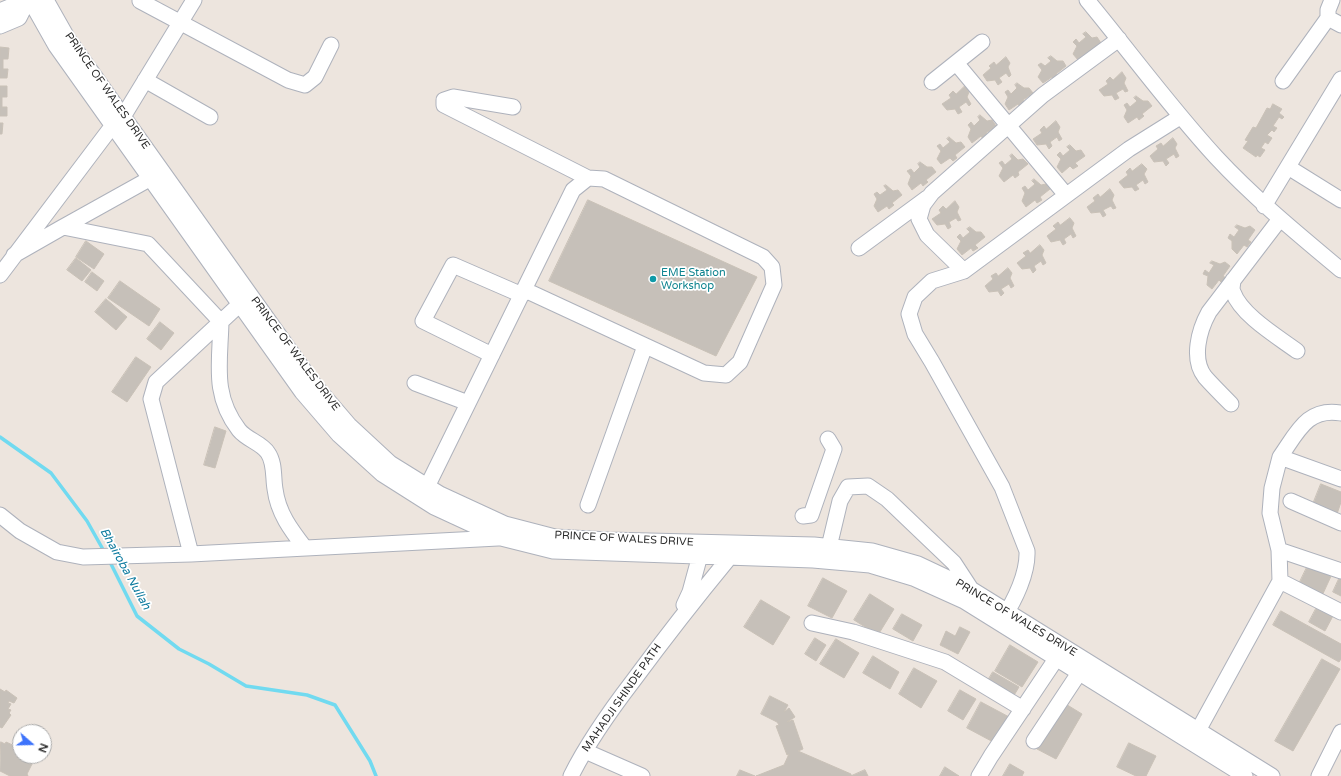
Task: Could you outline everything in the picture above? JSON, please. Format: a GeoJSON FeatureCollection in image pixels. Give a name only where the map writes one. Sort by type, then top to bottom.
{"type":"FeatureCollection","features":[{"type":"Feature","properties":{"kind":"street"},"geometry":{"type":"LineString","coordinates":[[0,275],[118,120],[145,80],[194,0]]}},
{"type":"Feature","properties":{"kind":"street"},"geometry":{"type":"LineString","coordinates":[[1087,0],[1119,38],[1180,117],[1264,206],[1341,270]]}},
{"type":"Feature","properties":{"kind":"street"},"geometry":{"type":"LineString","coordinates":[[1283,81],[1335,22],[1328,10],[1332,0]]}},
{"type":"Feature","properties":{"kind":"street"},"geometry":{"type":"LineString","coordinates":[[140,1],[288,80],[305,85],[315,77],[331,45]]}},
{"type":"Feature","properties":{"kind":"street"},"geometry":{"type":"LineString","coordinates":[[0,11],[14,5],[34,2]]}},
{"type":"Feature","properties":{"kind":"street"},"geometry":{"type":"LineString","coordinates":[[0,26],[19,18],[34,2]]}},
{"type":"Feature","properties":{"kind":"street","name":"PRINCE OF WALES DRIVE"},"geometry":{"type":"LineString","coordinates":[[34,2],[56,46],[118,120],[314,383],[349,425],[424,493],[434,507],[503,531],[553,551],[729,550],[829,547],[872,551],[918,564],[971,589],[1003,617]]}},
{"type":"Feature","properties":{"kind":"street"},"geometry":{"type":"LineString","coordinates":[[859,248],[930,196],[1043,95],[1119,38]]}},
{"type":"Feature","properties":{"kind":"street"},"geometry":{"type":"LineString","coordinates":[[932,82],[957,64],[982,42]]}},
{"type":"Feature","properties":{"kind":"street"},"geometry":{"type":"LineString","coordinates":[[957,64],[1066,194]]}},
{"type":"Feature","properties":{"kind":"street"},"geometry":{"type":"LineString","coordinates":[[1264,206],[1288,167],[1337,95],[1341,79]]}},
{"type":"Feature","properties":{"kind":"street"},"geometry":{"type":"LineString","coordinates":[[145,80],[210,117]]}},
{"type":"Feature","properties":{"kind":"street"},"geometry":{"type":"LineString","coordinates":[[492,355],[423,321],[453,265],[523,292],[704,373],[726,375],[740,362],[774,285],[772,267],[763,257],[604,179],[588,178],[444,106],[444,100],[453,96],[513,107]]}},
{"type":"Feature","properties":{"kind":"street"},"geometry":{"type":"LineString","coordinates":[[1003,617],[1026,567],[1027,551],[1023,537],[1002,487],[915,334],[908,314],[915,297],[932,282],[964,271],[1066,194],[1129,149],[1180,117]]}},
{"type":"Feature","properties":{"kind":"street","name":"PRINCE OF WALES DRIVE"},"geometry":{"type":"LineString","coordinates":[[118,120],[151,178],[302,392],[339,435],[382,474],[424,493]]}},
{"type":"Feature","properties":{"kind":"street"},"geometry":{"type":"LineString","coordinates":[[1288,167],[1341,200]]}},
{"type":"Feature","properties":{"kind":"street"},"geometry":{"type":"LineString","coordinates":[[14,255],[151,178]]}},
{"type":"Feature","properties":{"kind":"street"},"geometry":{"type":"LineString","coordinates":[[424,493],[573,190],[588,178]]}},
{"type":"Feature","properties":{"kind":"street"},"geometry":{"type":"LineString","coordinates":[[930,196],[923,205],[919,219],[927,235],[964,271]]}},
{"type":"Feature","properties":{"kind":"street"},"geometry":{"type":"LineString","coordinates":[[1231,404],[1204,376],[1198,361],[1198,344],[1201,325],[1280,219]]}},
{"type":"Feature","properties":{"kind":"street"},"geometry":{"type":"LineString","coordinates":[[63,227],[148,244],[221,322],[219,385],[227,413],[240,432],[268,453],[274,471],[275,489],[283,518],[305,548]]}},
{"type":"Feature","properties":{"kind":"street"},"geometry":{"type":"LineString","coordinates":[[1234,280],[1232,291],[1240,306],[1271,333],[1297,350]]}},
{"type":"Feature","properties":{"kind":"street"},"geometry":{"type":"LineString","coordinates":[[191,554],[151,399],[156,382],[240,304]]}},
{"type":"Feature","properties":{"kind":"street"},"geometry":{"type":"LineString","coordinates":[[588,505],[645,346]]}},
{"type":"Feature","properties":{"kind":"street"},"geometry":{"type":"LineString","coordinates":[[415,384],[468,403]]}},
{"type":"Feature","properties":{"kind":"street"},"geometry":{"type":"LineString","coordinates":[[1195,736],[1280,581],[1279,550],[1270,513],[1272,488],[1280,457],[1304,422],[1318,413],[1341,413]]}},
{"type":"Feature","properties":{"kind":"street"},"geometry":{"type":"LineString","coordinates":[[803,516],[811,515],[834,449],[828,439]]}},
{"type":"Feature","properties":{"kind":"street"},"geometry":{"type":"LineString","coordinates":[[1280,457],[1341,479]]}},
{"type":"Feature","properties":{"kind":"street"},"geometry":{"type":"LineString","coordinates":[[824,476],[848,487],[868,486],[887,499],[954,563],[971,589]]}},
{"type":"Feature","properties":{"kind":"street"},"geometry":{"type":"LineString","coordinates":[[829,547],[840,501],[848,487]]}},
{"type":"Feature","properties":{"kind":"street"},"geometry":{"type":"LineString","coordinates":[[1291,501],[1341,523]]}},
{"type":"Feature","properties":{"kind":"street"},"geometry":{"type":"LineString","coordinates":[[0,515],[20,531],[58,552],[83,557],[191,554],[305,548],[503,531]]}},
{"type":"Feature","properties":{"kind":"street","name":"MAHADJI SHINDE PATH"},"geometry":{"type":"LineString","coordinates":[[676,621],[690,592],[701,550]]}},
{"type":"Feature","properties":{"kind":"street","name":"PRINCE OF WALES DRIVE"},"geometry":{"type":"LineString","coordinates":[[729,550],[870,565],[913,578],[1003,617],[1195,736],[1245,776]]}},
{"type":"Feature","properties":{"kind":"street","name":"MAHADJI SHINDE PATH"},"geometry":{"type":"LineString","coordinates":[[571,776],[585,751],[614,707],[729,550]]}},
{"type":"Feature","properties":{"kind":"street"},"geometry":{"type":"LineString","coordinates":[[1279,550],[1341,571]]}},
{"type":"Feature","properties":{"kind":"street"},"geometry":{"type":"LineString","coordinates":[[1280,581],[1341,612]]}},
{"type":"Feature","properties":{"kind":"street"},"geometry":{"type":"LineString","coordinates":[[812,623],[853,632],[946,662],[1023,709]]}},
{"type":"Feature","properties":{"kind":"street"},"geometry":{"type":"LineString","coordinates":[[980,776],[1060,652]]}},
{"type":"Feature","properties":{"kind":"street","name":"PRINCE OF WALES DRIVE"},"geometry":{"type":"LineString","coordinates":[[1060,652],[1079,673],[1272,776]]}},
{"type":"Feature","properties":{"kind":"street"},"geometry":{"type":"LineString","coordinates":[[1034,741],[1079,673]]}},
{"type":"Feature","properties":{"kind":"street"},"geometry":{"type":"LineString","coordinates":[[1318,776],[1341,732]]}},
{"type":"Feature","properties":{"kind":"street"},"geometry":{"type":"LineString","coordinates":[[585,751],[642,776]]}},
{"type":"Feature","properties":{"kind":"building"},"geometry":{"type":"Polygon","coordinates":[[[1086,32],[1092,38],[1097,37],[1101,43],[1091,50],[1093,53],[1089,56],[1086,53],[1078,60],[1073,54],[1077,46],[1073,42],[1076,39],[1079,43],[1086,37],[1083,34],[1086,32]]]}},
{"type":"Feature","properties":{"kind":"building"},"geometry":{"type":"Polygon","coordinates":[[[0,47],[9,48],[8,59],[3,59],[3,69],[8,69],[7,78],[0,78],[0,47]]]}},
{"type":"Feature","properties":{"kind":"building"},"geometry":{"type":"Polygon","coordinates":[[[1051,56],[1057,61],[1063,61],[1066,66],[1056,74],[1059,76],[1054,80],[1052,77],[1043,83],[1038,77],[1042,70],[1038,65],[1041,63],[1045,66],[1051,61],[1048,58],[1051,56]]]}},
{"type":"Feature","properties":{"kind":"building"},"geometry":{"type":"Polygon","coordinates":[[[1006,57],[1010,63],[1008,67],[1011,75],[1009,77],[1006,73],[999,78],[1002,82],[998,85],[995,80],[987,81],[983,75],[991,68],[989,66],[994,62],[996,65],[1006,57]]]}},
{"type":"Feature","properties":{"kind":"building"},"geometry":{"type":"Polygon","coordinates":[[[1122,72],[1126,78],[1124,83],[1128,91],[1125,92],[1123,89],[1116,93],[1119,98],[1115,100],[1112,95],[1104,96],[1099,90],[1108,84],[1106,81],[1110,77],[1113,80],[1122,72]]]}},
{"type":"Feature","properties":{"kind":"building"},"geometry":{"type":"Polygon","coordinates":[[[1017,83],[1024,88],[1029,88],[1033,93],[1023,100],[1025,103],[1020,107],[1018,104],[1009,110],[1005,104],[1008,97],[1005,92],[1008,90],[1011,94],[1017,88],[1015,85],[1017,83]]]}},
{"type":"Feature","properties":{"kind":"building"},"geometry":{"type":"Polygon","coordinates":[[[0,86],[7,86],[7,97],[2,97],[2,107],[7,107],[7,116],[0,116],[0,86]]]}},
{"type":"Feature","properties":{"kind":"building"},"geometry":{"type":"Polygon","coordinates":[[[965,86],[969,92],[967,97],[971,104],[969,106],[966,102],[959,107],[962,112],[958,114],[955,109],[947,110],[942,104],[951,98],[949,95],[953,91],[956,94],[965,86]]]}},
{"type":"Feature","properties":{"kind":"building"},"geometry":{"type":"Polygon","coordinates":[[[1136,96],[1143,101],[1148,101],[1152,106],[1142,114],[1144,116],[1139,120],[1137,117],[1128,123],[1124,117],[1127,110],[1124,105],[1127,103],[1130,107],[1137,101],[1134,98],[1136,96]]]}},
{"type":"Feature","properties":{"kind":"building"},"geometry":{"type":"Polygon","coordinates":[[[1273,104],[1282,109],[1279,113],[1284,117],[1282,119],[1279,117],[1273,126],[1277,128],[1274,132],[1272,130],[1267,135],[1272,138],[1268,144],[1265,142],[1261,148],[1265,150],[1260,157],[1257,155],[1256,157],[1243,148],[1248,141],[1245,140],[1253,127],[1256,128],[1267,108],[1270,109],[1273,104]]]}},
{"type":"Feature","properties":{"kind":"building"},"geometry":{"type":"Polygon","coordinates":[[[980,115],[987,121],[992,120],[996,126],[986,133],[988,136],[983,139],[981,136],[972,143],[968,137],[971,129],[968,125],[971,122],[974,126],[980,120],[978,117],[980,115]]]}},
{"type":"Feature","properties":{"kind":"building"},"geometry":{"type":"Polygon","coordinates":[[[1056,121],[1060,127],[1058,132],[1062,139],[1059,141],[1057,137],[1050,142],[1052,146],[1049,149],[1046,144],[1037,145],[1033,139],[1042,133],[1040,130],[1044,126],[1046,129],[1056,121]]]}},
{"type":"Feature","properties":{"kind":"building"},"geometry":{"type":"Polygon","coordinates":[[[0,123],[3,123],[2,134],[0,134],[0,123]]]}},
{"type":"Feature","properties":{"kind":"building"},"geometry":{"type":"Polygon","coordinates":[[[949,137],[956,143],[961,142],[965,147],[955,155],[957,158],[953,161],[950,158],[941,164],[937,159],[941,151],[937,146],[940,144],[943,148],[950,142],[947,139],[949,137]]]}},
{"type":"Feature","properties":{"kind":"building"},"geometry":{"type":"Polygon","coordinates":[[[1173,138],[1177,144],[1175,148],[1179,156],[1176,158],[1174,154],[1166,159],[1169,163],[1166,166],[1163,161],[1154,162],[1150,156],[1158,149],[1156,146],[1161,143],[1163,146],[1173,138]]]}},
{"type":"Feature","properties":{"kind":"building"},"geometry":{"type":"Polygon","coordinates":[[[1070,145],[1076,151],[1081,150],[1085,156],[1075,163],[1078,166],[1073,169],[1070,166],[1062,173],[1057,167],[1061,159],[1057,155],[1060,152],[1063,156],[1070,150],[1067,147],[1070,145]]]}},
{"type":"Feature","properties":{"kind":"building"},"geometry":{"type":"Polygon","coordinates":[[[1012,154],[1018,160],[1023,159],[1028,164],[1018,172],[1019,175],[1015,178],[1013,175],[1004,182],[999,176],[1003,168],[999,163],[1002,161],[1005,165],[1012,159],[1010,156],[1012,154]]]}},
{"type":"Feature","properties":{"kind":"building"},"geometry":{"type":"Polygon","coordinates":[[[920,162],[927,167],[932,167],[936,172],[926,180],[928,182],[923,186],[921,183],[912,190],[908,184],[911,176],[907,171],[911,169],[914,173],[920,167],[918,164],[920,162]]]}},
{"type":"Feature","properties":{"kind":"building"},"geometry":{"type":"Polygon","coordinates":[[[1142,164],[1147,169],[1144,174],[1148,182],[1145,184],[1143,180],[1136,185],[1139,189],[1135,191],[1132,187],[1124,188],[1119,182],[1128,175],[1126,172],[1130,168],[1132,171],[1142,164]]]}},
{"type":"Feature","properties":{"kind":"building"},"geometry":{"type":"Polygon","coordinates":[[[1034,179],[1041,185],[1046,184],[1050,189],[1040,197],[1042,200],[1037,203],[1035,200],[1026,207],[1022,201],[1025,193],[1022,188],[1025,186],[1028,190],[1035,184],[1032,181],[1034,179]]]}},
{"type":"Feature","properties":{"kind":"building"},"geometry":{"type":"Polygon","coordinates":[[[886,185],[893,191],[898,190],[902,195],[892,203],[894,205],[889,209],[887,206],[878,212],[874,206],[877,199],[874,194],[877,192],[880,195],[887,190],[884,186],[886,185]]]}},
{"type":"Feature","properties":{"kind":"building"},"geometry":{"type":"Polygon","coordinates":[[[1110,189],[1114,195],[1112,200],[1116,208],[1113,209],[1111,206],[1103,210],[1106,215],[1103,217],[1100,212],[1091,213],[1087,207],[1095,201],[1093,198],[1098,194],[1100,197],[1110,189]]]}},
{"type":"Feature","properties":{"kind":"building","name":"EME Station Workshop"},"geometry":{"type":"Polygon","coordinates":[[[588,200],[757,277],[716,356],[549,281],[588,200]]]}},
{"type":"Feature","properties":{"kind":"building"},"geometry":{"type":"Polygon","coordinates":[[[955,201],[959,207],[957,212],[961,220],[958,221],[956,218],[949,222],[951,227],[948,229],[945,224],[937,225],[932,219],[941,213],[939,210],[943,206],[946,209],[955,201]]]}},
{"type":"Feature","properties":{"kind":"building"},"geometry":{"type":"Polygon","coordinates":[[[1070,218],[1074,223],[1072,228],[1076,236],[1073,238],[1071,234],[1064,239],[1066,243],[1063,245],[1060,240],[1051,242],[1047,236],[1056,229],[1053,226],[1058,222],[1060,225],[1070,218]]]}},
{"type":"Feature","properties":{"kind":"building"},"geometry":{"type":"Polygon","coordinates":[[[1237,225],[1245,228],[1250,226],[1255,230],[1248,240],[1251,242],[1247,247],[1244,245],[1237,254],[1232,249],[1232,241],[1228,238],[1230,234],[1234,237],[1239,230],[1235,227],[1237,225]]]}},
{"type":"Feature","properties":{"kind":"building"},"geometry":{"type":"Polygon","coordinates":[[[970,227],[976,232],[981,232],[985,237],[975,245],[978,248],[973,251],[971,248],[962,255],[957,249],[961,241],[957,237],[960,234],[963,238],[970,232],[967,229],[970,227]]]}},
{"type":"Feature","properties":{"kind":"building"},"geometry":{"type":"Polygon","coordinates":[[[86,241],[104,254],[94,269],[76,257],[86,241]]]}},
{"type":"Feature","properties":{"kind":"building"},"geometry":{"type":"Polygon","coordinates":[[[1040,245],[1044,250],[1042,255],[1046,263],[1043,265],[1041,261],[1034,266],[1036,270],[1033,273],[1030,268],[1022,269],[1017,263],[1026,256],[1023,253],[1028,250],[1030,253],[1040,245]]]}},
{"type":"Feature","properties":{"kind":"building"},"geometry":{"type":"Polygon","coordinates":[[[76,258],[91,270],[82,281],[67,270],[76,258]]]}},
{"type":"Feature","properties":{"kind":"building"},"geometry":{"type":"Polygon","coordinates":[[[1212,261],[1220,264],[1225,262],[1230,266],[1223,276],[1226,278],[1222,283],[1219,280],[1212,289],[1207,285],[1208,276],[1203,274],[1205,270],[1209,273],[1214,265],[1210,263],[1212,261]]]}},
{"type":"Feature","properties":{"kind":"building"},"geometry":{"type":"Polygon","coordinates":[[[1008,268],[1012,273],[1010,278],[1014,286],[1011,288],[1009,284],[1001,289],[1004,293],[1001,296],[998,291],[989,292],[985,286],[993,279],[991,276],[996,273],[998,276],[1008,268]]]}},
{"type":"Feature","properties":{"kind":"building"},"geometry":{"type":"Polygon","coordinates":[[[92,272],[104,281],[97,291],[85,282],[92,272]]]}},
{"type":"Feature","properties":{"kind":"building"},"geometry":{"type":"Polygon","coordinates":[[[120,281],[160,309],[149,326],[108,298],[120,281]]]}},
{"type":"Feature","properties":{"kind":"building"},"geometry":{"type":"Polygon","coordinates":[[[106,299],[127,317],[116,330],[95,312],[106,299]]]}},
{"type":"Feature","properties":{"kind":"building"},"geometry":{"type":"Polygon","coordinates":[[[160,322],[174,333],[161,350],[147,339],[160,322]]]}},
{"type":"Feature","properties":{"kind":"building"},"geometry":{"type":"Polygon","coordinates":[[[136,357],[151,367],[127,402],[112,392],[136,357]]]}},
{"type":"Feature","properties":{"kind":"building"},"geometry":{"type":"Polygon","coordinates":[[[215,427],[226,431],[215,468],[204,465],[215,427]]]}},
{"type":"Feature","properties":{"kind":"building"},"geometry":{"type":"Polygon","coordinates":[[[1321,484],[1341,492],[1341,502],[1337,514],[1313,504],[1321,484]]]}},
{"type":"Feature","properties":{"kind":"building"},"geometry":{"type":"Polygon","coordinates":[[[1309,563],[1332,574],[1321,598],[1298,586],[1309,563]]]}},
{"type":"Feature","properties":{"kind":"building"},"geometry":{"type":"Polygon","coordinates":[[[1341,574],[1341,596],[1333,592],[1341,574]]]}},
{"type":"Feature","properties":{"kind":"building"},"geometry":{"type":"Polygon","coordinates":[[[823,578],[847,591],[832,618],[808,606],[823,578]]]}},
{"type":"Feature","properties":{"kind":"building"},"geometry":{"type":"Polygon","coordinates":[[[870,594],[894,609],[878,635],[854,620],[870,594]]]}},
{"type":"Feature","properties":{"kind":"building"},"geometry":{"type":"Polygon","coordinates":[[[761,600],[790,617],[773,645],[744,627],[761,600]]]}},
{"type":"Feature","properties":{"kind":"building"},"geometry":{"type":"Polygon","coordinates":[[[1318,605],[1334,614],[1325,631],[1309,622],[1318,605]]]}},
{"type":"Feature","properties":{"kind":"building"},"geometry":{"type":"Polygon","coordinates":[[[1281,611],[1341,644],[1341,659],[1339,662],[1273,625],[1281,611]]]}},
{"type":"Feature","properties":{"kind":"building"},"geometry":{"type":"Polygon","coordinates":[[[902,614],[922,625],[913,641],[893,629],[902,614]]]}},
{"type":"Feature","properties":{"kind":"building"},"geometry":{"type":"Polygon","coordinates":[[[960,627],[970,632],[958,654],[940,645],[946,631],[955,636],[960,627]]]}},
{"type":"Feature","properties":{"kind":"building"},"geometry":{"type":"Polygon","coordinates":[[[815,638],[826,645],[816,661],[805,654],[815,638]]]}},
{"type":"Feature","properties":{"kind":"building"},"geometry":{"type":"Polygon","coordinates":[[[836,639],[859,653],[844,678],[820,664],[836,639]]]}},
{"type":"Feature","properties":{"kind":"building"},"geometry":{"type":"Polygon","coordinates":[[[1010,645],[1038,662],[1022,687],[995,671],[1010,645]]]}},
{"type":"Feature","properties":{"kind":"building"},"geometry":{"type":"Polygon","coordinates":[[[873,656],[899,672],[890,689],[863,673],[873,656]]]}},
{"type":"Feature","properties":{"kind":"building"},"geometry":{"type":"Polygon","coordinates":[[[1322,659],[1340,669],[1293,751],[1275,741],[1322,659]]]}},
{"type":"Feature","properties":{"kind":"building"},"geometry":{"type":"Polygon","coordinates":[[[914,668],[937,681],[921,708],[899,694],[914,668]]]}},
{"type":"Feature","properties":{"kind":"building"},"geometry":{"type":"Polygon","coordinates":[[[993,672],[1019,687],[1013,697],[987,682],[993,672]]]}},
{"type":"Feature","properties":{"kind":"building"},"geometry":{"type":"Polygon","coordinates":[[[0,689],[5,692],[6,690],[17,698],[14,703],[9,701],[8,703],[11,704],[8,709],[11,710],[9,713],[11,715],[2,728],[0,727],[0,689]]]}},
{"type":"Feature","properties":{"kind":"building"},"geometry":{"type":"Polygon","coordinates":[[[960,690],[976,699],[963,720],[948,711],[960,690]]]}},
{"type":"Feature","properties":{"kind":"building"},"geometry":{"type":"Polygon","coordinates":[[[770,696],[788,705],[784,712],[789,708],[795,717],[787,722],[793,720],[803,749],[798,751],[851,774],[851,776],[756,776],[784,765],[789,754],[787,755],[776,726],[779,725],[777,722],[761,714],[770,696]]]}},
{"type":"Feature","properties":{"kind":"building"},"geometry":{"type":"Polygon","coordinates":[[[981,702],[1011,718],[997,744],[967,728],[981,702]]]}},
{"type":"Feature","properties":{"kind":"building"},"geometry":{"type":"Polygon","coordinates":[[[1064,703],[1082,714],[1056,759],[1037,749],[1064,703]]]}},
{"type":"Feature","properties":{"kind":"building"},"geometry":{"type":"Polygon","coordinates":[[[1,742],[5,744],[6,742],[12,745],[12,764],[32,764],[27,774],[28,776],[10,776],[0,771],[1,742]]]}},
{"type":"Feature","properties":{"kind":"building"},"geometry":{"type":"Polygon","coordinates":[[[1129,743],[1156,756],[1146,776],[1136,776],[1117,767],[1129,743]]]}},
{"type":"Feature","properties":{"kind":"building"},"geometry":{"type":"Polygon","coordinates":[[[1010,764],[1024,772],[1022,776],[1003,776],[1010,764]]]}},
{"type":"Feature","properties":{"kind":"building"},"geometry":{"type":"Polygon","coordinates":[[[945,767],[959,776],[940,776],[945,767]]]}},
{"type":"Feature","properties":{"kind":"building"},"geometry":{"type":"Polygon","coordinates":[[[740,770],[755,776],[737,776],[740,770]]]}},
{"type":"Feature","properties":{"kind":"building"},"geometry":{"type":"Polygon","coordinates":[[[865,770],[868,776],[851,776],[865,770]]]}},
{"type":"Feature","properties":{"kind":"waterway","name":"Bhairoba Nullah"},"geometry":{"type":"LineString","coordinates":[[0,437],[51,473],[87,521],[105,553]]}},
{"type":"Feature","properties":{"kind":"waterway","name":"Bhairoba Nullah"},"geometry":{"type":"LineString","coordinates":[[109,560],[137,616],[179,649],[209,664],[246,686],[307,695],[335,705],[370,761],[376,776]]}},
{"type":"Feature","properties":{"kind":"place","name":"EME Station Workshop"},"geometry":{"type":"Point","coordinates":[653,279]}}]}
